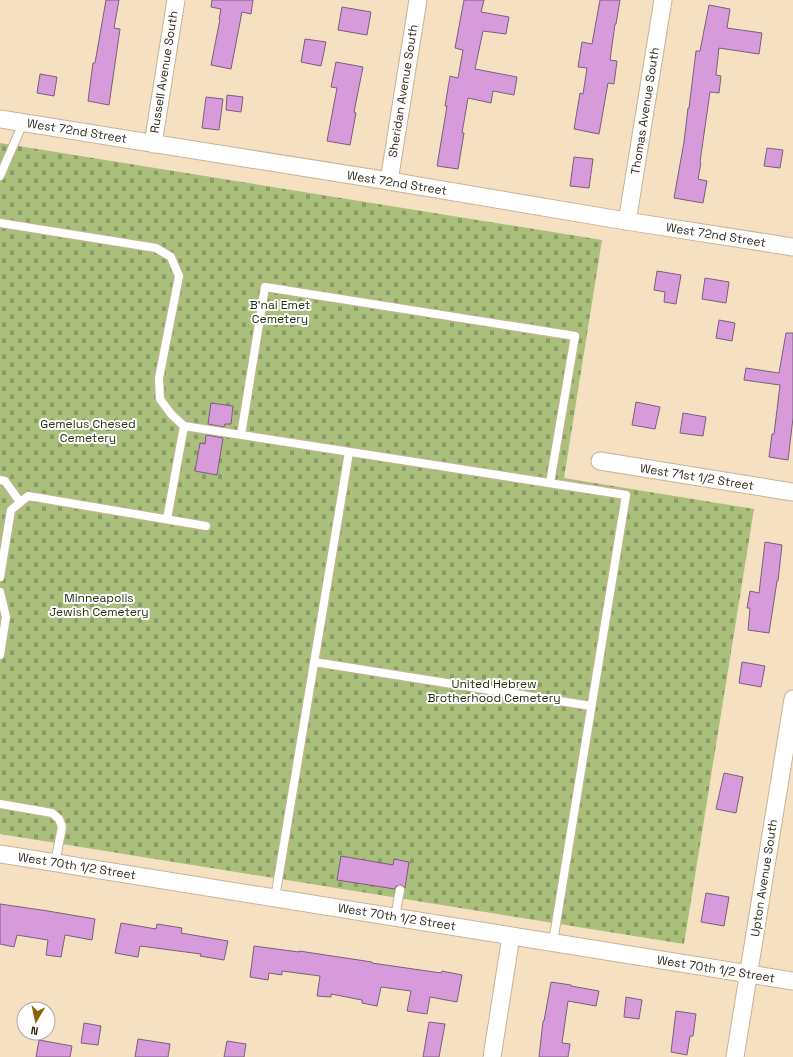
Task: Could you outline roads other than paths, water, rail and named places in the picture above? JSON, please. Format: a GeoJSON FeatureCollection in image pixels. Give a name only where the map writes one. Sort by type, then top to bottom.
{"type":"FeatureCollection","features":[{"type":"Feature","properties":{"kind":"street","name":"Russell Avenue South"},"geometry":{"type":"LineString","coordinates":[[153,144],[176,0]]}},
{"type":"Feature","properties":{"kind":"street","name":"Sheridan Avenue South"},"geometry":{"type":"LineString","coordinates":[[389,181],[418,0]]}},
{"type":"Feature","properties":{"kind":"street","name":"Thomas Avenue South"},"geometry":{"type":"LineString","coordinates":[[626,221],[663,0]]}},
{"type":"Feature","properties":{"kind":"street","name":"West 72nd Street"},"geometry":{"type":"LineString","coordinates":[[0,119],[793,247]]}},
{"type":"Feature","properties":{"kind":"street","name":"West 71st 1/2 Street"},"geometry":{"type":"LineString","coordinates":[[600,461],[793,492]]}},
{"type":"Feature","properties":{"kind":"street","name":"Upton Avenue South"},"geometry":{"type":"LineString","coordinates":[[735,1057],[790,737],[793,700]]}},
{"type":"Feature","properties":{"kind":"street","name":"West 70th 1/2 Street"},"geometry":{"type":"LineString","coordinates":[[0,854],[793,981]]}},
{"type":"Feature","properties":{"kind":"street"},"geometry":{"type":"LineString","coordinates":[[492,1057],[510,936]]}},
{"type":"Feature","properties":{"kind":"lane"},"geometry":{"type":"LineString","coordinates":[[0,176],[23,122]]}},
{"type":"Feature","properties":{"kind":"lane"},"geometry":{"type":"LineString","coordinates":[[0,223],[156,248],[171,257],[178,276],[159,378],[160,399],[171,414],[184,426],[626,495],[552,942]]}},
{"type":"Feature","properties":{"kind":"lane"},"geometry":{"type":"LineString","coordinates":[[241,435],[265,287],[350,300],[575,336],[550,483]]}},
{"type":"Feature","properties":{"kind":"lane"},"geometry":{"type":"LineString","coordinates":[[167,519],[184,426]]}},
{"type":"Feature","properties":{"kind":"lane"},"geometry":{"type":"LineString","coordinates":[[275,898],[349,452]]}},
{"type":"Feature","properties":{"kind":"lane"},"geometry":{"type":"LineString","coordinates":[[0,480],[5,481],[20,502]]}},
{"type":"Feature","properties":{"kind":"lane"},"geometry":{"type":"LineString","coordinates":[[0,577],[11,510],[28,496],[206,526]]}},
{"type":"Feature","properties":{"kind":"lane"},"geometry":{"type":"LineString","coordinates":[[0,592],[6,617],[0,655]]}},
{"type":"Feature","properties":{"kind":"lane"},"geometry":{"type":"LineString","coordinates":[[314,662],[591,706]]}},
{"type":"Feature","properties":{"kind":"lane"},"geometry":{"type":"LineString","coordinates":[[0,804],[52,812],[59,819],[62,827],[55,863]]}},
{"type":"Feature","properties":{"kind":"lane"},"geometry":{"type":"LineString","coordinates":[[395,917],[400,890]]}},
{"type":"Feature","properties":{"kind":"park label","name":"B'nai Emet Cemetery"},"geometry":{"type":"Point","coordinates":[280,312]}},
{"type":"Feature","properties":{"kind":"park label","name":"Gemelus Chesed Cemetery"},"geometry":{"type":"Point","coordinates":[88,431]}},
{"type":"Feature","properties":{"kind":"park label","name":"Minneapolis Jewish Cemetery"},"geometry":{"type":"Point","coordinates":[99,605]}},
{"type":"Feature","properties":{"kind":"park label","name":"United Hebrew Brotherhood Cemetery"},"geometry":{"type":"Point","coordinates":[494,691]}}]}
